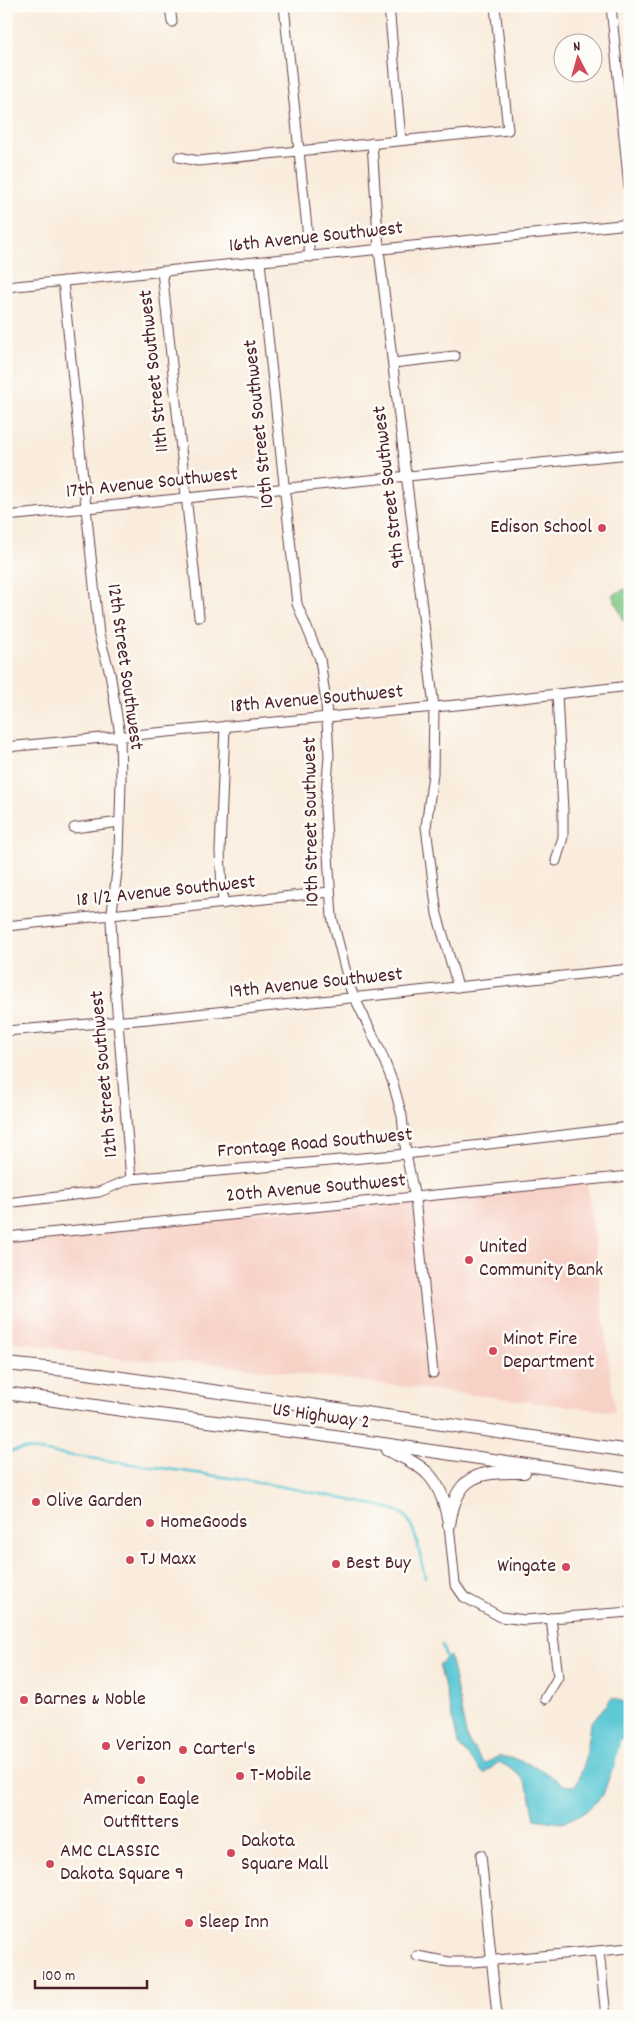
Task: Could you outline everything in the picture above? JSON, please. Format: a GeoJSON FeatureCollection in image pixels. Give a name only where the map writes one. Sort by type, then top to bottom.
{"type":"FeatureCollection","features":[{"type":"Feature","properties":{"kind":"highway","name":"US Highway 2"},"geometry":{"type":"LineString","coordinates":[[10,1365],[66,1370],[630,1451]]}},
{"type":"Feature","properties":{"kind":"highway","name":"US Highway 2"},"geometry":{"type":"LineString","coordinates":[[6,1393],[630,1480]]}},
{"type":"Feature","properties":{"kind":"highway"},"geometry":{"type":"LineString","coordinates":[[363,1442],[402,1456],[428,1471],[440,1490],[449,1525]]}},
{"type":"Feature","properties":{"kind":"highway"},"geometry":{"type":"LineString","coordinates":[[449,1525],[452,1504],[461,1487],[477,1476],[490,1472],[578,1473]]}},
{"type":"Feature","properties":{"kind":"street"},"geometry":{"type":"LineString","coordinates":[[170,6],[172,22]]}},
{"type":"Feature","properties":{"kind":"street"},"geometry":{"type":"LineString","coordinates":[[284,6],[310,257]]}},
{"type":"Feature","properties":{"kind":"street"},"geometry":{"type":"LineString","coordinates":[[389,6],[401,140]]}},
{"type":"Feature","properties":{"kind":"street"},"geometry":{"type":"LineString","coordinates":[[179,157],[198,161],[508,130],[495,6]]}},
{"type":"Feature","properties":{"kind":"street"},"geometry":{"type":"LineString","coordinates":[[612,6],[630,197]]}},
{"type":"Feature","properties":{"kind":"street","name":"9th Street Southwest"},"geometry":{"type":"LineString","coordinates":[[372,143],[380,250],[434,707],[433,774],[426,827],[437,914],[458,987]]}},
{"type":"Feature","properties":{"kind":"street","name":"16th Avenue Southwest"},"geometry":{"type":"LineString","coordinates":[[6,287],[630,224]]}},
{"type":"Feature","properties":{"kind":"street","name":"10th Street Southwest"},"geometry":{"type":"LineString","coordinates":[[260,262],[297,604],[320,658],[327,717],[328,756],[325,808],[332,917],[354,998],[380,1050],[393,1083],[402,1116],[406,1154],[415,1198],[433,1373]]}},
{"type":"Feature","properties":{"kind":"street","name":"11th Street Southwest"},"geometry":{"type":"LineString","coordinates":[[162,271],[199,616]]}},
{"type":"Feature","properties":{"kind":"street","name":"12th Street Southwest"},"geometry":{"type":"LineString","coordinates":[[63,281],[100,635],[110,673],[120,735],[119,855],[112,915],[112,963],[131,1179]]}},
{"type":"Feature","properties":{"kind":"street"},"geometry":{"type":"LineString","coordinates":[[393,363],[455,356]]}},
{"type":"Feature","properties":{"kind":"street","name":"17th Avenue Southwest"},"geometry":{"type":"LineString","coordinates":[[6,516],[630,454]]}},
{"type":"Feature","properties":{"kind":"street","name":"18th Avenue Southwest"},"geometry":{"type":"LineString","coordinates":[[6,747],[434,707],[630,686]]}},
{"type":"Feature","properties":{"kind":"street"},"geometry":{"type":"LineString","coordinates":[[556,861],[562,836],[563,811],[558,694]]}},
{"type":"Feature","properties":{"kind":"street"},"geometry":{"type":"LineString","coordinates":[[223,904],[220,852],[225,726]]}},
{"type":"Feature","properties":{"kind":"street"},"geometry":{"type":"LineString","coordinates":[[74,828],[120,822]]}},
{"type":"Feature","properties":{"kind":"street","name":"18 1/2 Avenue Southwest"},"geometry":{"type":"LineString","coordinates":[[6,926],[330,892]]}},
{"type":"Feature","properties":{"kind":"street","name":"19th Avenue Southwest"},"geometry":{"type":"LineString","coordinates":[[6,1031],[118,1022],[630,969]]}},
{"type":"Feature","properties":{"kind":"street","name":"Frontage Road Southwest"},"geometry":{"type":"LineString","coordinates":[[6,1203],[99,1192],[131,1179],[406,1154],[630,1127]]}},
{"type":"Feature","properties":{"kind":"street","name":"20th Avenue Southwest"},"geometry":{"type":"LineString","coordinates":[[6,1237],[630,1176]]}},
{"type":"Feature","properties":{"kind":"street"},"geometry":{"type":"LineString","coordinates":[[449,1525],[455,1584],[464,1597],[501,1617],[525,1620],[630,1612]]}},
{"type":"Feature","properties":{"kind":"street"},"geometry":{"type":"LineString","coordinates":[[545,1699],[558,1677],[551,1618]]}},
{"type":"Feature","properties":{"kind":"street"},"geometry":{"type":"LineString","coordinates":[[481,1856],[497,2016]]}},
{"type":"Feature","properties":{"kind":"street"},"geometry":{"type":"LineString","coordinates":[[417,1956],[449,1962],[473,1962],[630,1948]]}},
{"type":"Feature","properties":{"kind":"street"},"geometry":{"type":"LineString","coordinates":[[599,1951],[606,2016]]}},
{"type":"Feature","properties":{"kind":"shaded area"},"geometry":{"type":"Polygon","coordinates":[[[587,1181],[615,1412],[206,1363],[122,1359],[6,1340],[6,1239],[587,1181]]]}},
{"type":"Feature","properties":{"kind":"green space"},"geometry":{"type":"Polygon","coordinates":[[[630,587],[630,634],[612,595],[630,587]]]}},
{"type":"Feature","properties":{"kind":"water"},"geometry":{"type":"Polygon","coordinates":[[[450,1656],[467,1739],[484,1764],[499,1756],[515,1759],[537,1767],[566,1786],[576,1786],[584,1765],[590,1724],[612,1698],[630,1704],[630,1732],[619,1740],[613,1766],[603,1795],[585,1812],[562,1823],[535,1819],[529,1791],[517,1773],[499,1762],[484,1774],[459,1746],[439,1664],[450,1656]]]}},
{"type":"Feature","properties":{"kind":"waterway"},"geometry":{"type":"LineString","coordinates":[[6,1452],[24,1449],[190,1472],[272,1485],[395,1510],[409,1521],[418,1545],[425,1577]]}},
{"type":"Feature","properties":{"kind":"waterway"},"geometry":{"type":"LineString","coordinates":[[442,1645],[447,1660]]}},
{"type":"Feature","properties":{"kind":"waterway"},"geometry":{"type":"LineString","coordinates":[[610,1771],[613,1768],[620,1736]]}},
{"type":"Feature","properties":{"kind":"place","name":"Edison School"},"geometry":{"type":"Point","coordinates":[602,528]}},
{"type":"Feature","properties":{"kind":"place","name":"United Community Bank"},"geometry":{"type":"Point","coordinates":[469,1260]}},
{"type":"Feature","properties":{"kind":"place","name":"Minot Fire Department"},"geometry":{"type":"Point","coordinates":[493,1351]}},
{"type":"Feature","properties":{"kind":"place","name":"Olive Garden"},"geometry":{"type":"Point","coordinates":[36,1502]}},
{"type":"Feature","properties":{"kind":"place","name":"HomeGoods"},"geometry":{"type":"Point","coordinates":[150,1523]}},
{"type":"Feature","properties":{"kind":"place","name":"TJ Maxx"},"geometry":{"type":"Point","coordinates":[130,1560]}},
{"type":"Feature","properties":{"kind":"place","name":"Best Buy"},"geometry":{"type":"Point","coordinates":[336,1564]}},
{"type":"Feature","properties":{"kind":"place","name":"Wingate"},"geometry":{"type":"Point","coordinates":[566,1567]}},
{"type":"Feature","properties":{"kind":"place","name":"Barnes & Noble"},"geometry":{"type":"Point","coordinates":[24,1700]}},
{"type":"Feature","properties":{"kind":"place","name":"Verizon"},"geometry":{"type":"Point","coordinates":[106,1746]}},
{"type":"Feature","properties":{"kind":"place","name":"Carter's"},"geometry":{"type":"Point","coordinates":[183,1750]}},
{"type":"Feature","properties":{"kind":"place","name":"T-Mobile"},"geometry":{"type":"Point","coordinates":[240,1776]}},
{"type":"Feature","properties":{"kind":"place","name":"American Eagle Outfitters"},"geometry":{"type":"Point","coordinates":[141,1780]}},
{"type":"Feature","properties":{"kind":"place","name":"Dakota Square Mall"},"geometry":{"type":"Point","coordinates":[231,1853]}},
{"type":"Feature","properties":{"kind":"place","name":"AMC CLASSIC Dakota Square 9"},"geometry":{"type":"Point","coordinates":[50,1864]}},
{"type":"Feature","properties":{"kind":"place","name":"Sleep Inn"},"geometry":{"type":"Point","coordinates":[189,1923]}}]}
